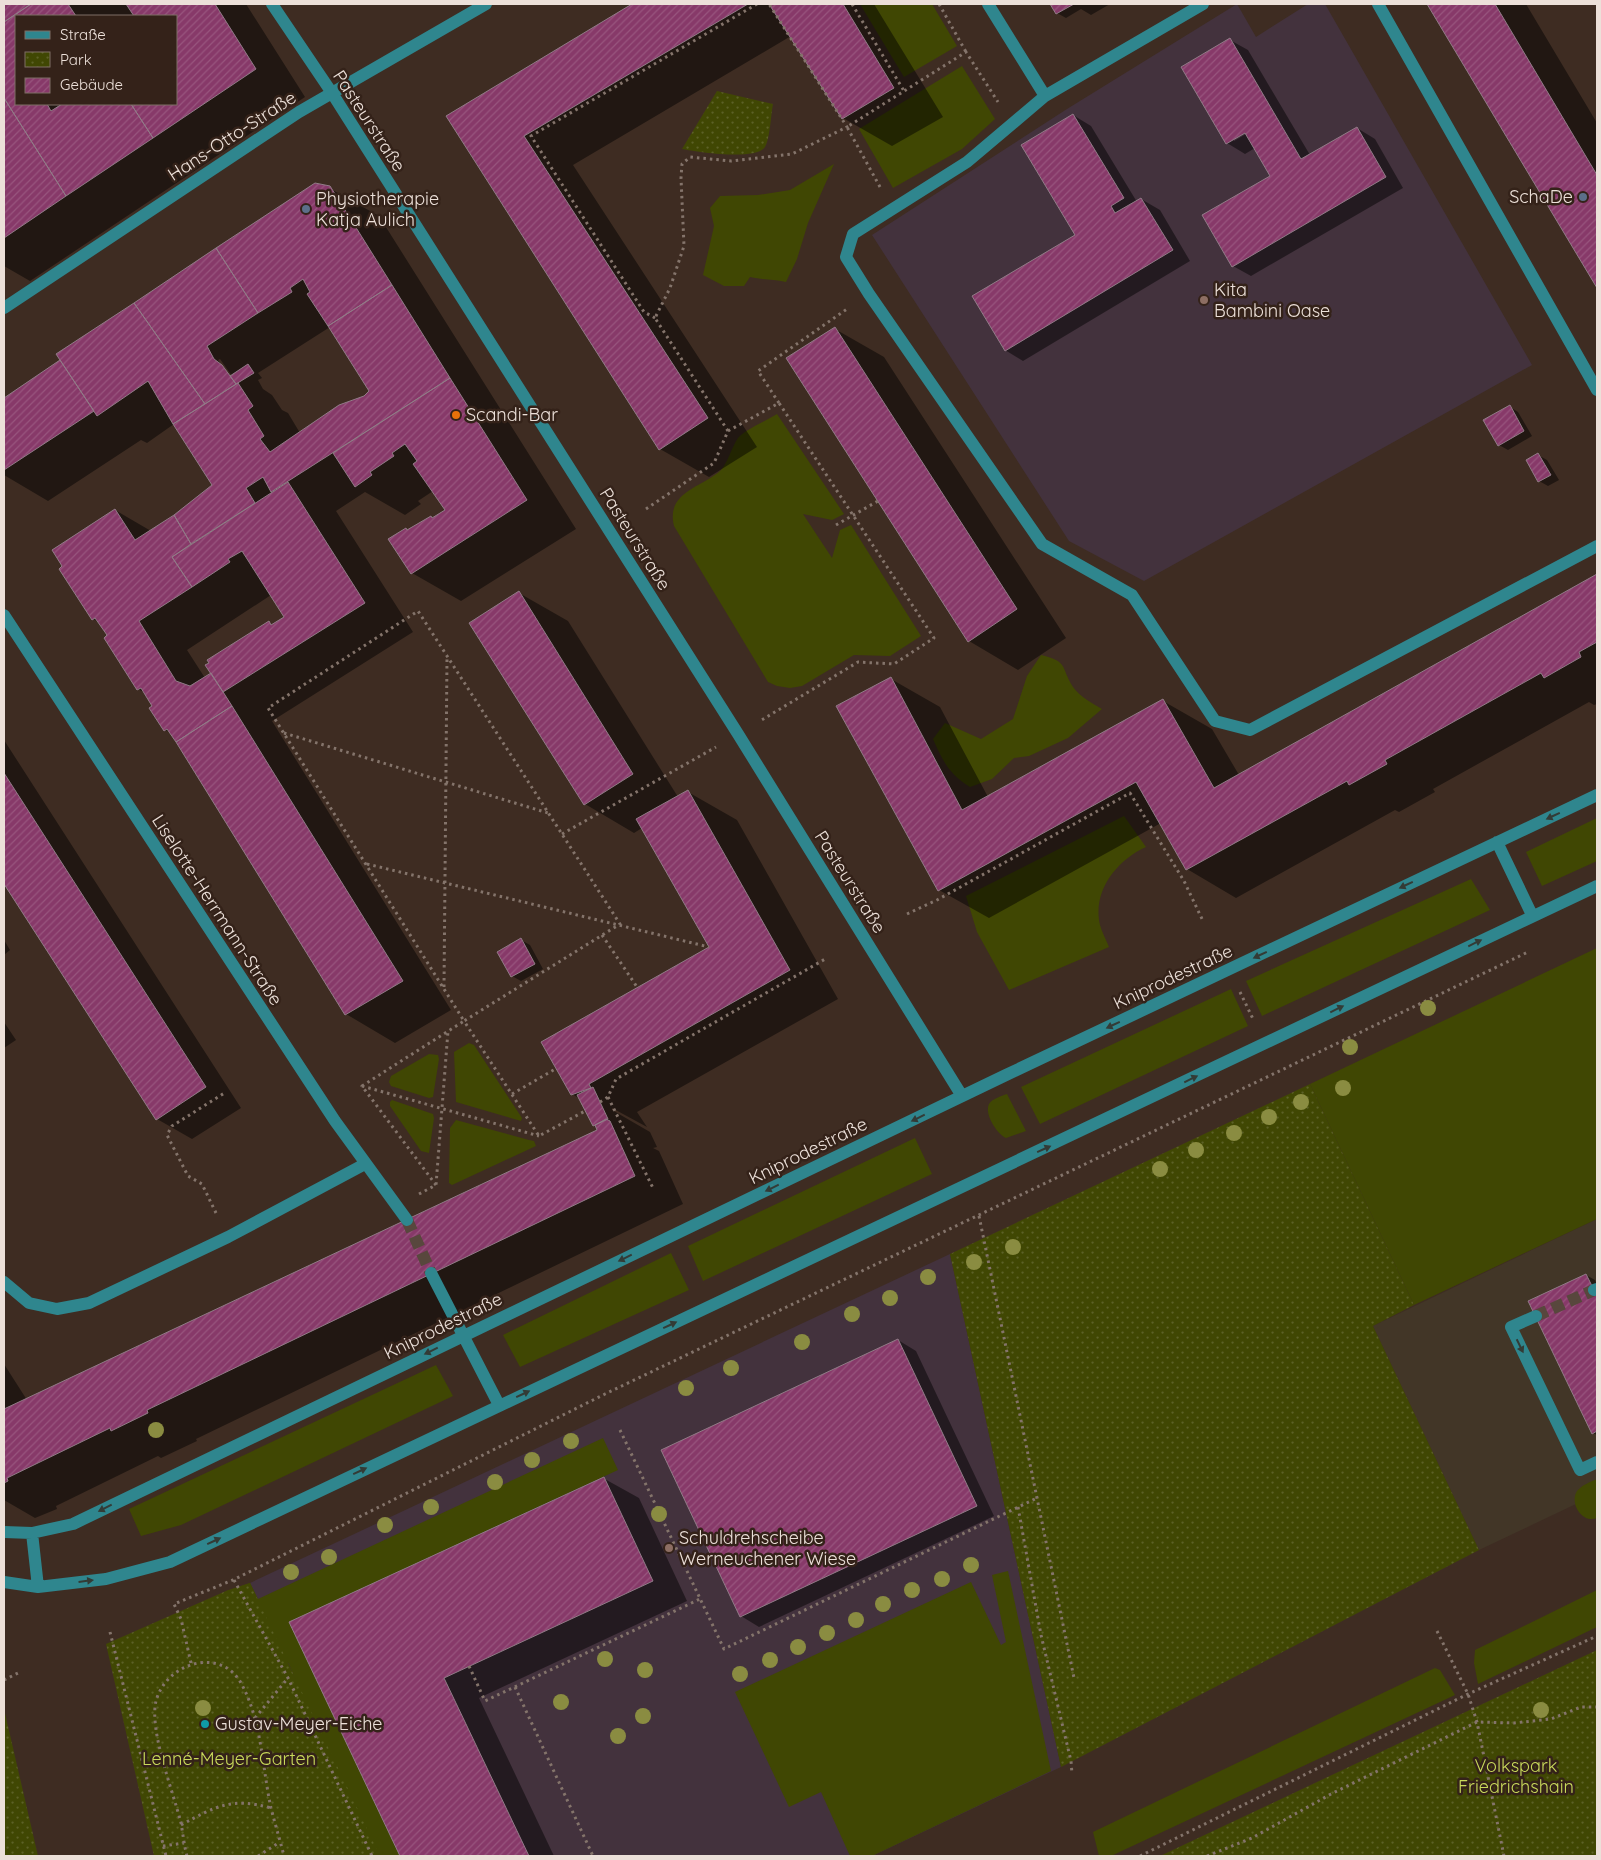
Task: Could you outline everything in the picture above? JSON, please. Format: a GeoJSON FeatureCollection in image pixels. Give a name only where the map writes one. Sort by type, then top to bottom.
{"type":"FeatureCollection","features":[{"type":"Feature","properties":{"kind":"street","name":"Pasteurstraße"},"geometry":{"type":"LineString","coordinates":[[272,4],[332,93],[733,726],[962,1096]]}},
{"type":"Feature","properties":{"kind":"street","name":"Hans-Otto-Straße"},"geometry":{"type":"LineString","coordinates":[[4,308],[299,112],[486,4]]}},
{"type":"Feature","properties":{"kind":"street"},"geometry":{"type":"LineString","coordinates":[[988,4],[1045,96]]}},
{"type":"Feature","properties":{"kind":"street"},"geometry":{"type":"LineString","coordinates":[[1203,4],[1045,96],[966,162],[853,234],[846,257],[869,294],[1042,544],[1132,595],[1215,721],[1250,730],[1597,546]]}},
{"type":"Feature","properties":{"kind":"street"},"geometry":{"type":"LineString","coordinates":[[1378,4],[1597,390]]}},
{"type":"Feature","properties":{"kind":"street","name":"Liselotte-Herrmann-Straße"},"geometry":{"type":"LineString","coordinates":[[4,615],[301,1071],[364,1164],[407,1220]]}},
{"type":"Feature","properties":{"kind":"street","name":"Kniprodestraße"},"geometry":{"type":"LineString","coordinates":[[4,1532],[32,1533],[73,1524],[962,1096],[1597,795]]}},
{"type":"Feature","properties":{"kind":"street"},"geometry":{"type":"LineString","coordinates":[[1497,842],[1532,915]]}},
{"type":"Feature","properties":{"kind":"street"},"geometry":{"type":"LineString","coordinates":[[4,1582],[38,1587],[106,1579],[170,1562],[1532,915],[1597,886]]}},
{"type":"Feature","properties":{"kind":"street"},"geometry":{"type":"LineString","coordinates":[[4,1282],[29,1303],[57,1310],[89,1303],[228,1237],[364,1164]]}},
{"type":"Feature","properties":{"kind":"street"},"geometry":{"type":"LineString","coordinates":[[432,1273],[462,1336],[499,1405]]}},
{"type":"Feature","properties":{"kind":"street"},"geometry":{"type":"LineString","coordinates":[[1536,1316],[1511,1327],[1580,1470],[1597,1462]]}},
{"type":"Feature","properties":{"kind":"street"},"geometry":{"type":"LineString","coordinates":[[32,1533],[38,1587]]}},
{"type":"Feature","properties":{"kind":"path"},"geometry":{"type":"LineString","coordinates":[[728,431],[655,318],[644,312],[531,136],[757,4]]}},
{"type":"Feature","properties":{"kind":"path"},"geometry":{"type":"LineString","coordinates":[[768,4],[847,127],[892,209]]}},
{"type":"Feature","properties":{"kind":"path"},"geometry":{"type":"LineString","coordinates":[[852,4],[904,91]]}},
{"type":"Feature","properties":{"kind":"path"},"geometry":{"type":"LineString","coordinates":[[939,4],[966,52],[1012,124]]}},
{"type":"Feature","properties":{"kind":"path"},"geometry":{"type":"LineString","coordinates":[[655,318],[670,288],[684,246],[681,178],[682,164],[690,156],[732,161],[792,154],[847,127],[966,52]]}},
{"type":"Feature","properties":{"kind":"path"},"geometry":{"type":"LineString","coordinates":[[776,712],[858,662],[894,664],[934,638],[758,371],[869,294]]}},
{"type":"Feature","properties":{"kind":"path"},"geometry":{"type":"LineString","coordinates":[[646,509],[714,464],[728,431],[779,403]]}},
{"type":"Feature","properties":{"kind":"path"},"geometry":{"type":"LineString","coordinates":[[836,524],[878,501]]}},
{"type":"Feature","properties":{"kind":"path"},"geometry":{"type":"LineString","coordinates":[[539,1136],[464,1021],[268,708],[418,611],[620,924]]}},
{"type":"Feature","properties":{"kind":"path"},"geometry":{"type":"LineString","coordinates":[[444,988],[447,656]]}},
{"type":"Feature","properties":{"kind":"path"},"geometry":{"type":"LineString","coordinates":[[284,733],[549,813]]}},
{"type":"Feature","properties":{"kind":"path"},"geometry":{"type":"LineString","coordinates":[[562,834],[698,758]]}},
{"type":"Feature","properties":{"kind":"path"},"geometry":{"type":"LineString","coordinates":[[907,914],[937,900],[1130,793],[1184,881],[1203,921]]}},
{"type":"Feature","properties":{"kind":"path"},"geometry":{"type":"LineString","coordinates":[[366,864],[709,947]]}},
{"type":"Feature","properties":{"kind":"path"},"geometry":{"type":"LineString","coordinates":[[362,1086],[620,924]]}},
{"type":"Feature","properties":{"kind":"path"},"geometry":{"type":"LineString","coordinates":[[602,935],[637,987]]}},
{"type":"Feature","properties":{"kind":"path"},"geometry":{"type":"LineString","coordinates":[[191,1663],[181,1619],[174,1604],[234,1580],[605,1394],[1528,952]]}},
{"type":"Feature","properties":{"kind":"path"},"geometry":{"type":"LineString","coordinates":[[600,1102],[608,1098],[616,1079],[827,958]]}},
{"type":"Feature","properties":{"kind":"path"},"geometry":{"type":"LineString","coordinates":[[1229,970],[1265,1043]]}},
{"type":"Feature","properties":{"kind":"path"},"geometry":{"type":"LineString","coordinates":[[436,1185],[448,1031]]}},
{"type":"Feature","properties":{"kind":"path"},"geometry":{"type":"LineString","coordinates":[[512,1094],[557,1068]]}},
{"type":"Feature","properties":{"kind":"path"},"geometry":{"type":"LineString","coordinates":[[362,1086],[539,1136],[585,1111]]}},
{"type":"Feature","properties":{"kind":"path"},"geometry":{"type":"LineString","coordinates":[[362,1086],[436,1185]]}},
{"type":"Feature","properties":{"kind":"path"},"geometry":{"type":"LineString","coordinates":[[226,1092],[172,1126],[167,1135],[188,1176],[202,1184],[228,1237]]}},
{"type":"Feature","properties":{"kind":"path"},"geometry":{"type":"LineString","coordinates":[[608,1098],[653,1188]]}},
{"type":"Feature","properties":{"kind":"path"},"geometry":{"type":"LineString","coordinates":[[397,1206],[436,1185]]}},
{"type":"Feature","properties":{"kind":"path"},"geometry":{"type":"LineString","coordinates":[[979,1216],[1074,1678]]}},
{"type":"Feature","properties":{"kind":"path"},"geometry":{"type":"LineString","coordinates":[[620,1430],[724,1649],[1037,1498]]}},
{"type":"Feature","properties":{"kind":"path"},"geometry":{"type":"LineString","coordinates":[[1018,1507],[1037,1617],[1071,1761],[1072,1774]]}},
{"type":"Feature","properties":{"kind":"path"},"geometry":{"type":"LineString","coordinates":[[234,1580],[288,1678],[372,1856]]}},
{"type":"Feature","properties":{"kind":"path"},"geometry":{"type":"LineString","coordinates":[[469,1666],[485,1701],[700,1599]]}},
{"type":"Feature","properties":{"kind":"path"},"geometry":{"type":"LineString","coordinates":[[1437,1631],[1468,1694],[1477,1722],[1504,1856]]}},
{"type":"Feature","properties":{"kind":"path"},"geometry":{"type":"LineString","coordinates":[[110,1632],[166,1856]]}},
{"type":"Feature","properties":{"kind":"path"},"geometry":{"type":"LineString","coordinates":[[1140,1856],[1468,1694],[1597,1636]]}},
{"type":"Feature","properties":{"kind":"path"},"geometry":{"type":"LineString","coordinates":[[187,1856],[181,1825],[154,1724],[156,1700],[163,1688],[182,1667],[191,1663],[218,1664],[236,1676],[255,1718],[271,1808],[284,1856]]}},
{"type":"Feature","properties":{"kind":"path"},"geometry":{"type":"LineString","coordinates":[[4,1680],[20,1672]]}},
{"type":"Feature","properties":{"kind":"path"},"geometry":{"type":"LineString","coordinates":[[255,1718],[288,1678]]}},
{"type":"Feature","properties":{"kind":"path"},"geometry":{"type":"LineString","coordinates":[[515,1687],[593,1856]]}},
{"type":"Feature","properties":{"kind":"path"},"geometry":{"type":"LineString","coordinates":[[1207,1856],[1252,1838],[1331,1794],[1477,1722],[1514,1724],[1551,1719],[1580,1707],[1597,1707]]}},
{"type":"Feature","properties":{"kind":"path"},"geometry":{"type":"LineString","coordinates":[[181,1825],[222,1804],[243,1802],[271,1808]]}},
{"type":"Feature","properties":{"kind":"path"},"geometry":{"type":"LineString","coordinates":[[258,1856],[280,1842]]}},
{"type":"Feature","properties":{"kind":"path"},"geometry":{"type":"LineString","coordinates":[[164,1846],[184,1843]]}},
{"type":"Feature","properties":{"kind":"shaded area","name":"Kita Bambini Oase"},"geometry":{"type":"Polygon","coordinates":[[[1237,4],[1256,37],[1308,4],[1325,4],[1532,365],[1144,581],[1069,541],[872,235],[1067,109],[1237,4]]]}},
{"type":"Feature","properties":{"kind":"shaded area"},"geometry":{"type":"Polygon","coordinates":[[[1597,1219],[1597,1494],[1479,1550],[1373,1326],[1597,1219]]]}},
{"type":"Feature","properties":{"kind":"shaded area","name":"Schuldrehscheibe Werneuchener Wiese"},"geometry":{"type":"Polygon","coordinates":[[[950,1254],[1061,1767],[872,1856],[380,1856],[250,1583],[950,1254]]]}},
{"type":"Feature","properties":{"kind":"green space"},"geometry":{"type":"Polygon","coordinates":[[[860,4],[932,4],[957,46],[904,77],[860,4]]]}},
{"type":"Feature","properties":{"kind":"green space"},"geometry":{"type":"Polygon","coordinates":[[[962,66],[995,119],[962,149],[893,188],[859,129],[962,66]]]}},
{"type":"Feature","properties":{"kind":"green space"},"geometry":{"type":"Polygon","coordinates":[[[717,91],[773,104],[767,143],[760,151],[739,155],[682,149],[717,91]]]}},
{"type":"Feature","properties":{"kind":"green space"},"geometry":{"type":"Polygon","coordinates":[[[834,164],[808,223],[797,259],[786,282],[750,277],[744,286],[724,286],[703,275],[714,226],[710,208],[720,196],[758,195],[790,190],[834,164]]]}},
{"type":"Feature","properties":{"kind":"green space"},"geometry":{"type":"Polygon","coordinates":[[[777,414],[844,514],[832,520],[803,514],[832,558],[840,530],[851,525],[921,636],[890,656],[854,655],[802,686],[790,688],[768,682],[674,526],[673,515],[679,499],[722,469],[741,435],[777,414]]]}},
{"type":"Feature","properties":{"kind":"green space"},"geometry":{"type":"Polygon","coordinates":[[[1041,655],[1060,663],[1076,691],[1086,700],[1102,709],[1068,738],[1029,756],[1014,758],[992,779],[970,787],[956,777],[947,766],[933,739],[945,723],[981,739],[1013,719],[1027,676],[1041,655]]]}},
{"type":"Feature","properties":{"kind":"green space"},"geometry":{"type":"Polygon","coordinates":[[[1124,816],[1146,847],[1125,860],[1109,878],[1103,889],[1098,912],[1100,925],[1109,947],[1009,990],[977,932],[966,896],[1124,816]]]}},
{"type":"Feature","properties":{"kind":"green space"},"geometry":{"type":"Polygon","coordinates":[[[1597,818],[1597,861],[1542,886],[1526,852],[1597,818]]]}},
{"type":"Feature","properties":{"kind":"green space"},"geometry":{"type":"Polygon","coordinates":[[[1471,879],[1490,910],[1262,1016],[1246,981],[1471,879]]]}},
{"type":"Feature","properties":{"kind":"green space"},"geometry":{"type":"Polygon","coordinates":[[[1597,948],[1597,1219],[1414,1305],[1310,1084],[1597,948]]]}},
{"type":"Feature","properties":{"kind":"green space"},"geometry":{"type":"Polygon","coordinates":[[[1231,989],[1248,1026],[1040,1124],[1021,1087],[1231,989]]]}},
{"type":"Feature","properties":{"kind":"green space"},"geometry":{"type":"Polygon","coordinates":[[[469,1043],[474,1045],[522,1118],[521,1121],[456,1102],[454,1052],[469,1043]]]}},
{"type":"Feature","properties":{"kind":"green space"},"geometry":{"type":"Polygon","coordinates":[[[429,1054],[438,1055],[439,1059],[433,1097],[429,1098],[391,1086],[389,1082],[391,1076],[429,1054]]]}},
{"type":"Feature","properties":{"kind":"green space"},"geometry":{"type":"Polygon","coordinates":[[[1310,1084],[1414,1305],[1373,1326],[1479,1550],[1061,1767],[950,1254],[1310,1084]]]}},
{"type":"Feature","properties":{"kind":"green space"},"geometry":{"type":"Polygon","coordinates":[[[1007,1094],[1026,1131],[1006,1138],[1002,1136],[992,1123],[988,1108],[992,1101],[1007,1094]]]}},
{"type":"Feature","properties":{"kind":"green space"},"geometry":{"type":"Polygon","coordinates":[[[392,1100],[433,1114],[429,1153],[421,1151],[390,1106],[392,1100]]]}},
{"type":"Feature","properties":{"kind":"green space"},"geometry":{"type":"Polygon","coordinates":[[[456,1120],[534,1141],[536,1146],[452,1185],[449,1183],[450,1128],[456,1120]]]}},
{"type":"Feature","properties":{"kind":"green space"},"geometry":{"type":"Polygon","coordinates":[[[915,1138],[932,1174],[703,1281],[688,1246],[915,1138]]]}},
{"type":"Feature","properties":{"kind":"green space"},"geometry":{"type":"Polygon","coordinates":[[[671,1253],[689,1290],[520,1367],[503,1335],[671,1253]]]}},
{"type":"Feature","properties":{"kind":"green space"},"geometry":{"type":"Polygon","coordinates":[[[436,1365],[453,1396],[181,1525],[141,1536],[129,1509],[436,1365]]]}},
{"type":"Feature","properties":{"kind":"green space"},"geometry":{"type":"Polygon","coordinates":[[[603,1438],[618,1470],[289,1622],[400,1856],[292,1856],[296,1681],[289,1664],[226,1591],[250,1583],[258,1599],[603,1438]]]}},
{"type":"Feature","properties":{"kind":"green space"},"geometry":{"type":"Polygon","coordinates":[[[1597,1479],[1597,1518],[1592,1519],[1582,1516],[1579,1512],[1576,1507],[1575,1496],[1581,1487],[1597,1479]]]}},
{"type":"Feature","properties":{"kind":"green space"},"geometry":{"type":"Polygon","coordinates":[[[1008,1571],[1051,1771],[872,1856],[850,1856],[821,1792],[789,1807],[735,1692],[971,1582],[1001,1645],[1006,1642],[992,1575],[1008,1571]]]}},
{"type":"Feature","properties":{"kind":"green space","name":"Lenné-Meyer-Garten"},"geometry":{"type":"Polygon","coordinates":[[[250,1583],[380,1856],[154,1856],[106,1644],[226,1591],[250,1583]]]}},
{"type":"Feature","properties":{"kind":"green space"},"geometry":{"type":"Polygon","coordinates":[[[1597,1590],[1597,1627],[1478,1684],[1474,1663],[1475,1650],[1597,1590]]]}},
{"type":"Feature","properties":{"kind":"green space","name":"Volkspark Friedrichshain"},"geometry":{"type":"Polygon","coordinates":[[[1597,1650],[1597,1856],[1160,1856],[1597,1650]]]}},
{"type":"Feature","properties":{"kind":"green space"},"geometry":{"type":"Polygon","coordinates":[[[1435,1668],[1440,1670],[1455,1695],[1111,1856],[1099,1856],[1093,1832],[1435,1668]]]}},
{"type":"Feature","properties":{"kind":"green space"},"geometry":{"type":"Polygon","coordinates":[[[4,1709],[38,1856],[4,1856],[4,1709]]]}},
{"type":"Feature","properties":{"kind":"building"},"geometry":{"type":"Polygon","coordinates":[[[4,4],[31,4],[4,22],[4,4]]]}},
{"type":"Feature","properties":{"kind":"building"},"geometry":{"type":"Polygon","coordinates":[[[31,4],[68,4],[75,15],[15,15],[15,105],[48,105],[51,111],[60,105],[132,105],[153,138],[66,196],[4,98],[4,22],[31,4]]]}},
{"type":"Feature","properties":{"kind":"building"},"geometry":{"type":"Polygon","coordinates":[[[126,4],[215,4],[256,69],[153,138],[132,105],[178,105],[178,15],[133,15],[126,4]]]}},
{"type":"Feature","properties":{"kind":"building"},"geometry":{"type":"Polygon","coordinates":[[[632,4],[748,4],[524,136],[708,418],[659,450],[446,116],[632,4]]]}},
{"type":"Feature","properties":{"kind":"building"},"geometry":{"type":"Polygon","coordinates":[[[769,4],[843,4],[894,88],[842,119],[769,4]]]}},
{"type":"Feature","properties":{"kind":"building"},"geometry":{"type":"Polygon","coordinates":[[[1050,4],[1074,4],[1056,14],[1050,4]]]}},
{"type":"Feature","properties":{"kind":"building"},"geometry":{"type":"Polygon","coordinates":[[[1427,4],[1495,4],[1597,175],[1597,288],[1427,4]]]}},
{"type":"Feature","properties":{"kind":"building"},"geometry":{"type":"Polygon","coordinates":[[[1230,38],[1301,159],[1357,127],[1386,177],[1232,267],[1202,215],[1270,176],[1245,133],[1226,144],[1181,67],[1230,38]]]}},
{"type":"Feature","properties":{"kind":"building"},"geometry":{"type":"Polygon","coordinates":[[[4,98],[66,196],[4,238],[4,98]]]}},
{"type":"Feature","properties":{"kind":"building"},"geometry":{"type":"Polygon","coordinates":[[[1073,114],[1124,198],[1111,206],[1115,213],[1141,198],[1173,250],[1005,351],[972,296],[1075,235],[1021,145],[1073,114]]]}},
{"type":"Feature","properties":{"kind":"building"},"geometry":{"type":"Polygon","coordinates":[[[315,183],[330,186],[392,285],[328,326],[307,294],[310,292],[303,279],[290,288],[292,292],[258,313],[216,248],[315,183]]]}},
{"type":"Feature","properties":{"kind":"building"},"geometry":{"type":"Polygon","coordinates":[[[216,248],[258,313],[207,346],[214,359],[222,365],[236,384],[205,404],[134,303],[216,248]]]}},
{"type":"Feature","properties":{"kind":"building"},"geometry":{"type":"Polygon","coordinates":[[[392,285],[450,378],[271,492],[263,477],[246,488],[255,503],[191,544],[174,515],[212,485],[173,424],[238,383],[253,406],[248,410],[264,436],[260,439],[270,452],[339,405],[364,396],[369,391],[328,326],[392,285]]]}},
{"type":"Feature","properties":{"kind":"building"},"geometry":{"type":"Polygon","coordinates":[[[134,303],[205,404],[173,424],[148,381],[97,416],[56,354],[134,303]]]}},
{"type":"Feature","properties":{"kind":"building"},"geometry":{"type":"Polygon","coordinates":[[[835,327],[1017,609],[968,642],[786,358],[835,327]]]}},
{"type":"Feature","properties":{"kind":"building"},"geometry":{"type":"Polygon","coordinates":[[[60,360],[94,411],[4,470],[4,398],[60,360]]]}},
{"type":"Feature","properties":{"kind":"building"},"geometry":{"type":"Polygon","coordinates":[[[248,364],[254,373],[236,384],[230,376],[248,364]]]}},
{"type":"Feature","properties":{"kind":"building"},"geometry":{"type":"Polygon","coordinates":[[[450,378],[527,500],[411,574],[388,539],[406,528],[407,530],[445,510],[413,464],[417,461],[405,444],[392,453],[394,456],[370,472],[372,475],[355,487],[333,453],[450,378]]]}},
{"type":"Feature","properties":{"kind":"building"},"geometry":{"type":"Polygon","coordinates":[[[1510,405],[1524,431],[1498,446],[1483,420],[1510,405]]]}},
{"type":"Feature","properties":{"kind":"building"},"geometry":{"type":"Polygon","coordinates":[[[1538,453],[1551,475],[1538,482],[1526,460],[1538,453]]]}},
{"type":"Feature","properties":{"kind":"building"},"geometry":{"type":"Polygon","coordinates":[[[288,482],[365,603],[223,692],[205,665],[209,663],[207,660],[269,621],[271,625],[284,617],[242,551],[228,559],[230,562],[192,587],[172,557],[288,482]]]}},
{"type":"Feature","properties":{"kind":"building"},"geometry":{"type":"Polygon","coordinates":[[[115,509],[135,540],[174,515],[191,544],[172,557],[192,587],[139,621],[176,681],[190,686],[211,673],[232,706],[176,742],[167,729],[164,731],[149,708],[152,706],[141,688],[137,690],[104,638],[107,635],[95,618],[92,620],[59,569],[62,566],[52,550],[115,509]]]}},
{"type":"Feature","properties":{"kind":"building"},"geometry":{"type":"Polygon","coordinates":[[[1597,574],[1597,642],[1579,652],[1581,657],[1544,678],[1541,673],[1385,760],[1387,764],[1349,785],[1347,781],[1186,870],[1136,782],[938,891],[836,706],[891,677],[962,810],[1163,699],[1214,788],[1597,574]]]}},
{"type":"Feature","properties":{"kind":"building"},"geometry":{"type":"Polygon","coordinates":[[[519,591],[633,774],[584,805],[469,623],[519,591]]]}},
{"type":"Feature","properties":{"kind":"building"},"geometry":{"type":"Polygon","coordinates":[[[232,706],[403,981],[345,1015],[176,742],[232,706]]]}},
{"type":"Feature","properties":{"kind":"building"},"geometry":{"type":"Polygon","coordinates":[[[4,773],[206,1087],[156,1120],[4,884],[4,773]]]}},
{"type":"Feature","properties":{"kind":"building"},"geometry":{"type":"Polygon","coordinates":[[[688,790],[790,970],[589,1084],[591,1088],[571,1095],[541,1042],[709,947],[636,819],[688,790]]]}},
{"type":"Feature","properties":{"kind":"building"},"geometry":{"type":"Polygon","coordinates":[[[521,938],[535,964],[511,977],[497,952],[521,938]]]}},
{"type":"Feature","properties":{"kind":"building"},"geometry":{"type":"Polygon","coordinates":[[[593,1087],[608,1119],[593,1126],[577,1095],[593,1087]]]}},
{"type":"Feature","properties":{"kind":"building"},"geometry":{"type":"Polygon","coordinates":[[[606,1119],[610,1121],[635,1176],[147,1410],[148,1413],[111,1431],[110,1428],[7,1478],[8,1481],[4,1483],[4,1409],[597,1130],[595,1125],[606,1119]]]}},
{"type":"Feature","properties":{"kind":"building"},"geometry":{"type":"Polygon","coordinates":[[[1586,1274],[1597,1296],[1597,1431],[1592,1434],[1528,1301],[1586,1274]]]}},
{"type":"Feature","properties":{"kind":"building"},"geometry":{"type":"Polygon","coordinates":[[[898,1339],[977,1506],[740,1617],[661,1450],[898,1339]]]}},
{"type":"Feature","properties":{"kind":"building"},"geometry":{"type":"Polygon","coordinates":[[[604,1477],[653,1581],[444,1678],[529,1856],[400,1856],[289,1622],[604,1477]]]}},
{"type":"Feature","properties":{"kind":"tunnel"},"geometry":{"type":"LineString","coordinates":[[407,1220],[431,1273]]}},
{"type":"Feature","properties":{"kind":"tunnel"},"geometry":{"type":"LineString","coordinates":[[1536,1316],[1594,1290]]}},
{"type":"Feature","properties":{"kind":"place","name":"SchaDe"},"geometry":{"type":"Point","coordinates":[1583,197]}},
{"type":"Feature","properties":{"kind":"place","name":"Physiotherapie Katja Aulich"},"geometry":{"type":"Point","coordinates":[306,209]}},
{"type":"Feature","properties":{"kind":"place","name":"Kita Bambini Oase"},"geometry":{"type":"Point","coordinates":[1204,300]}},
{"type":"Feature","properties":{"kind":"place","name":"Scandi-Bar"},"geometry":{"type":"Point","coordinates":[456,415]}},
{"type":"Feature","properties":{"kind":"place","name":"Schuldrehscheibe Werneuchener Wiese"},"geometry":{"type":"Point","coordinates":[669,1548]}},
{"type":"Feature","properties":{"kind":"place","name":"Gustav-Meyer-Eiche"},"geometry":{"type":"Point","coordinates":[205,1724]}}]}
